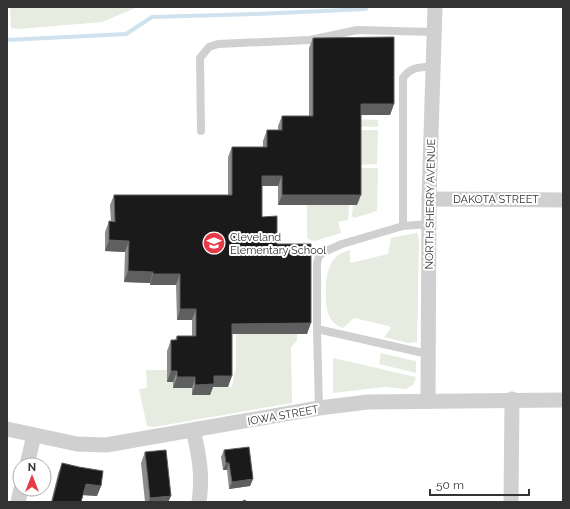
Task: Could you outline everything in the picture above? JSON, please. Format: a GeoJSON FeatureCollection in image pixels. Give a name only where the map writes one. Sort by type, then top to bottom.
{"type":"FeatureCollection","features":[{"type":"Feature","properties":{"kind":"street","name":"NORTH SHERRY AVENUE"},"geometry":{"type":"LineString","coordinates":[[428,400],[429,199],[435,7]]}},
{"type":"Feature","properties":{"kind":"street","name":"DAKOTA STREET"},"geometry":{"type":"LineString","coordinates":[[429,199],[563,200]]}},
{"type":"Feature","properties":{"kind":"street","name":"IOWA STREET"},"geometry":{"type":"LineString","coordinates":[[7,428],[77,444],[106,445],[319,408],[368,402],[512,399],[563,400]]}},
{"type":"Feature","properties":{"kind":"street"},"geometry":{"type":"LineString","coordinates":[[511,502],[512,399]]}},
{"type":"Feature","properties":{"kind":"street"},"geometry":{"type":"LineString","coordinates":[[193,430],[199,453],[201,492],[199,502]]}},
{"type":"Feature","properties":{"kind":"street"},"geometry":{"type":"LineString","coordinates":[[29,457],[34,435]]}},
{"type":"Feature","properties":{"kind":"lane"},"geometry":{"type":"LineString","coordinates":[[201,131],[200,58],[209,47],[218,44],[310,40],[357,30],[434,32]]}},
{"type":"Feature","properties":{"kind":"lane"},"geometry":{"type":"LineString","coordinates":[[403,226],[403,78],[407,72],[414,68],[433,66]]}},
{"type":"Feature","properties":{"kind":"lane"},"geometry":{"type":"LineString","coordinates":[[319,408],[317,263],[319,256],[324,252],[342,244],[403,226],[429,224]]}},
{"type":"Feature","properties":{"kind":"lane"},"geometry":{"type":"LineString","coordinates":[[317,329],[428,354]]}},
{"type":"Feature","properties":{"kind":"shaded area"},"geometry":{"type":"Polygon","coordinates":[[[10,7],[138,7],[102,22],[19,29],[11,28],[10,7]]]}},
{"type":"Feature","properties":{"kind":"shaded area"},"geometry":{"type":"Polygon","coordinates":[[[349,119],[378,120],[378,127],[349,126],[349,119]]]}},
{"type":"Feature","properties":{"kind":"shaded area"},"geometry":{"type":"Polygon","coordinates":[[[357,130],[378,130],[377,164],[357,165],[357,130]]]}},
{"type":"Feature","properties":{"kind":"shaded area"},"geometry":{"type":"Polygon","coordinates":[[[357,168],[378,168],[377,211],[354,218],[352,216],[353,205],[357,205],[357,168]]]}},
{"type":"Feature","properties":{"kind":"shaded area"},"geometry":{"type":"Polygon","coordinates":[[[307,205],[349,205],[348,220],[338,222],[341,233],[315,241],[308,239],[307,205]]]}},
{"type":"Feature","properties":{"kind":"shaded area"},"geometry":{"type":"Polygon","coordinates":[[[418,233],[419,243],[417,342],[409,343],[384,337],[391,328],[389,326],[354,318],[343,328],[333,322],[328,313],[326,292],[328,272],[333,260],[343,252],[350,250],[350,263],[388,254],[391,238],[418,233]]]}},
{"type":"Feature","properties":{"kind":"shaded area"},"geometry":{"type":"Polygon","coordinates":[[[236,334],[297,334],[297,341],[291,347],[292,403],[154,427],[147,426],[139,389],[147,388],[146,370],[167,370],[167,382],[173,382],[173,388],[232,387],[236,370],[236,334]]]}},
{"type":"Feature","properties":{"kind":"shaded area"},"geometry":{"type":"Polygon","coordinates":[[[381,353],[415,361],[416,373],[379,364],[381,353]]]}},
{"type":"Feature","properties":{"kind":"shaded area"},"geometry":{"type":"Polygon","coordinates":[[[333,358],[416,377],[413,385],[406,389],[385,387],[333,393],[333,358]]]}},
{"type":"Feature","properties":{"kind":"building"},"geometry":{"type":"Polygon","coordinates":[[[394,37],[394,104],[361,104],[361,195],[282,195],[282,176],[262,176],[262,217],[277,216],[277,244],[311,244],[311,323],[232,324],[232,376],[214,376],[214,384],[195,385],[195,377],[177,377],[177,371],[171,371],[171,340],[177,340],[177,336],[196,336],[196,309],[180,309],[180,274],[153,274],[153,272],[128,271],[129,241],[109,240],[109,221],[115,222],[114,195],[232,195],[232,147],[267,147],[267,130],[282,130],[282,116],[313,116],[313,38],[394,37]]]}},
{"type":"Feature","properties":{"kind":"building"},"geometry":{"type":"Polygon","coordinates":[[[249,447],[253,479],[232,482],[229,463],[226,463],[224,450],[249,447]]]}},
{"type":"Feature","properties":{"kind":"building"},"geometry":{"type":"Polygon","coordinates":[[[166,450],[171,496],[150,498],[145,452],[166,450]]]}},
{"type":"Feature","properties":{"kind":"building"},"geometry":{"type":"Polygon","coordinates":[[[62,463],[103,471],[101,486],[86,484],[81,502],[52,502],[62,463]]]}},
{"type":"Feature","properties":{"kind":"waterway"},"geometry":{"type":"LineString","coordinates":[[7,40],[126,34],[152,17],[366,9]]}},
{"type":"Feature","properties":{"kind":"place","name":"Cleveland Elementary School"},"geometry":{"type":"Point","coordinates":[214,243]}}]}
